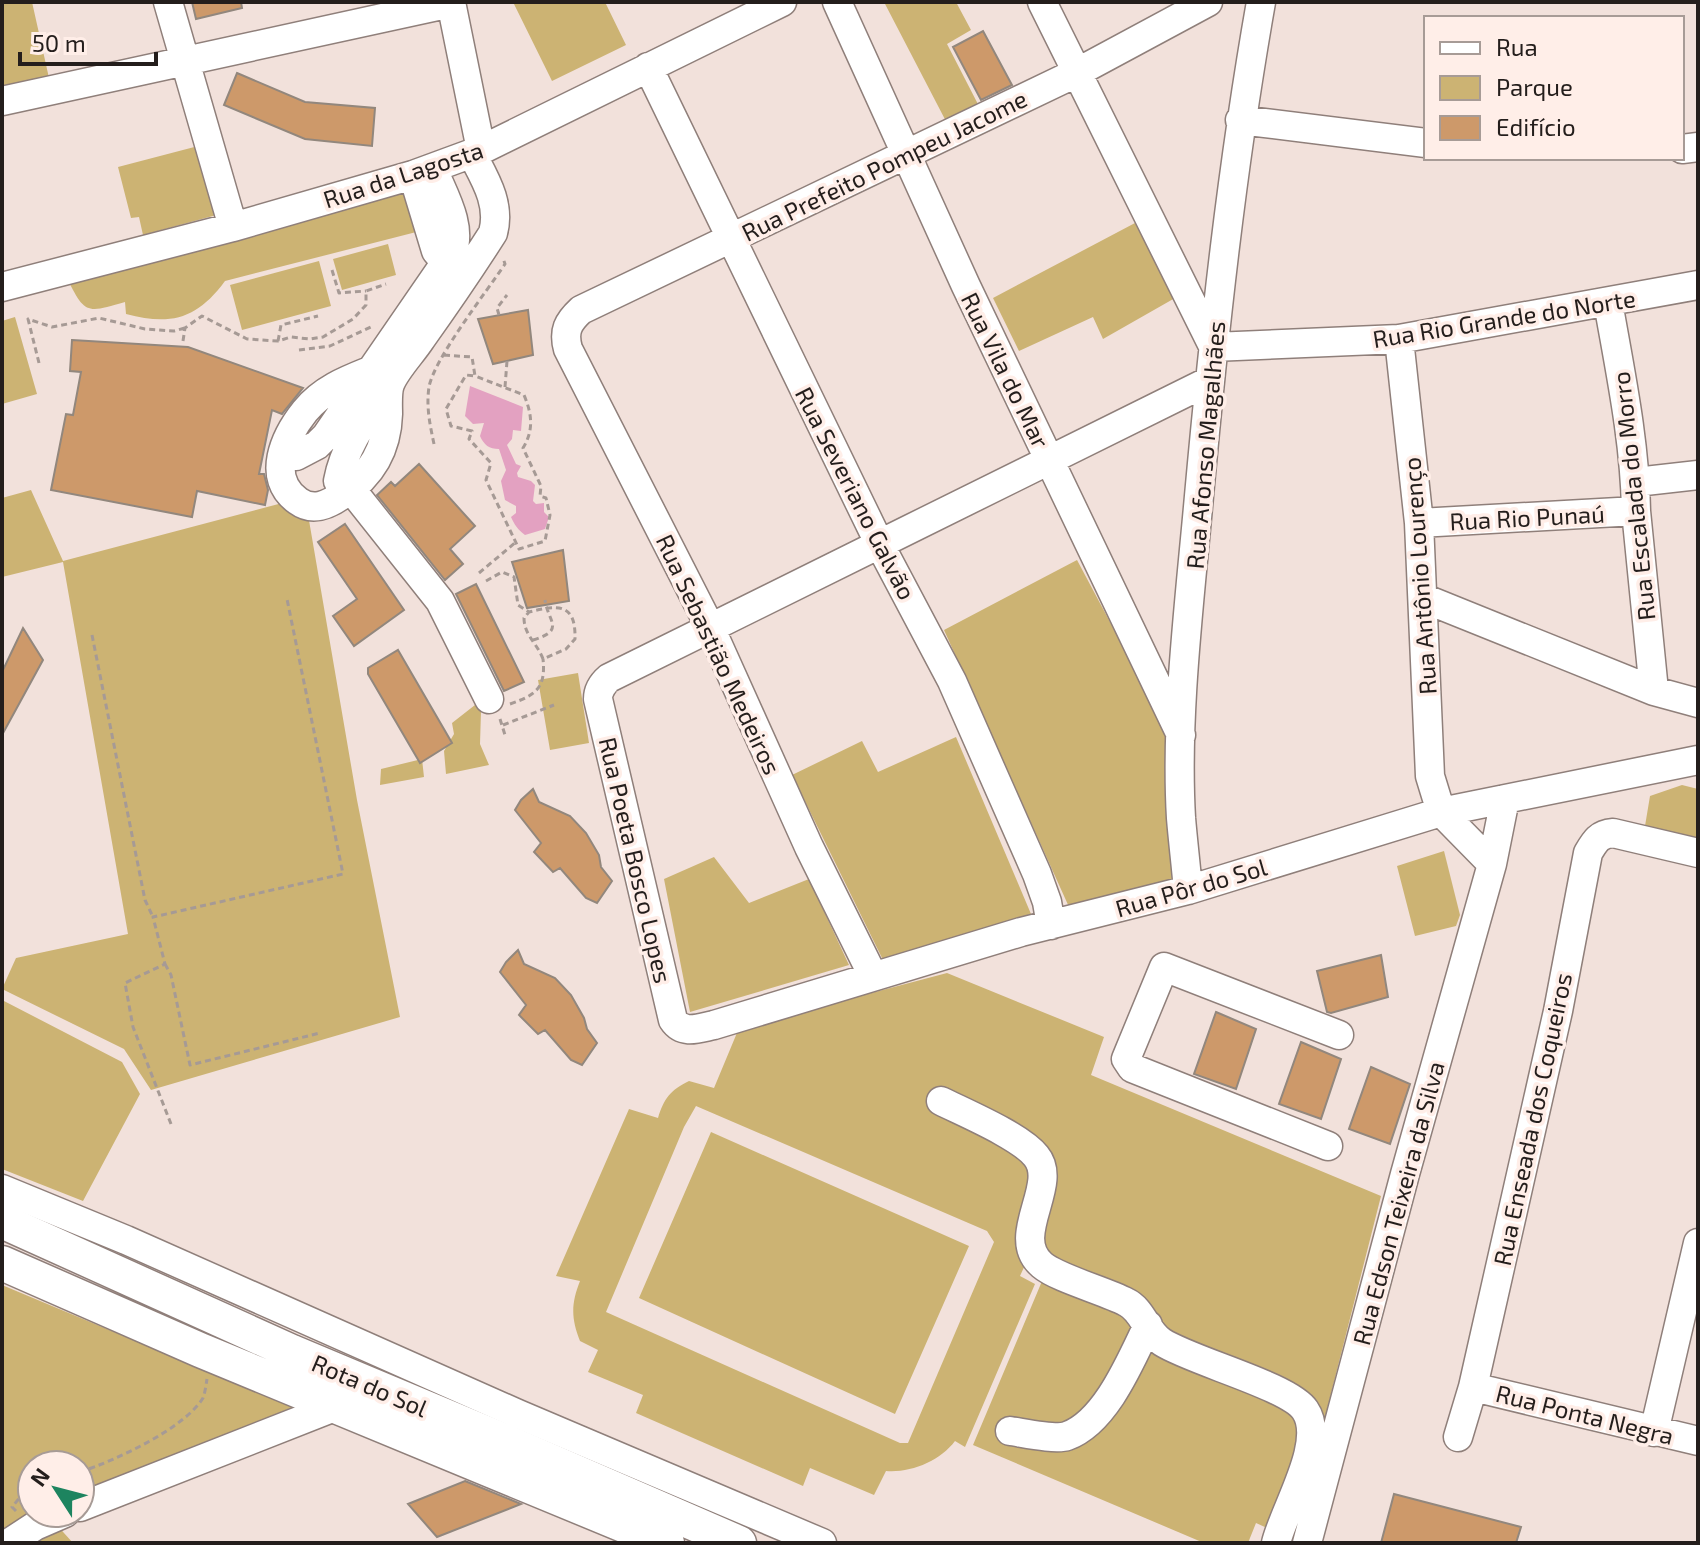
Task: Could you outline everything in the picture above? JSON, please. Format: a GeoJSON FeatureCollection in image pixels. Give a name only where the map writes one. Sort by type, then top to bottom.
{"type":"FeatureCollection","features":[{"type":"Feature","properties":{"kind":"main road","name":"Rota do Sol"},"geometry":{"type":"LineString","coordinates":[[2,1221],[292,1352],[739,1543]]}},
{"type":"Feature","properties":{"kind":"main road","name":"Rota do Sol"},"geometry":{"type":"LineString","coordinates":[[2,1263],[648,1540]]}},
{"type":"Feature","properties":{"kind":"main road"},"geometry":{"type":"LineString","coordinates":[[137,1323],[153,1289]]}},
{"type":"Feature","properties":{"kind":"street"},"geometry":{"type":"LineString","coordinates":[[168,2],[233,227]]}},
{"type":"Feature","properties":{"kind":"street"},"geometry":{"type":"LineString","coordinates":[[2,101],[451,2],[477,152],[497,214],[493,233],[380,378],[317,445],[296,456]]}},
{"type":"Feature","properties":{"kind":"street","name":"Rua da Lagosta"},"geometry":{"type":"LineString","coordinates":[[2,287],[233,227],[423,172],[477,152],[782,2]]}},
{"type":"Feature","properties":{"kind":"street","name":"Rua Vila do Mar"},"geometry":{"type":"LineString","coordinates":[[837,2],[966,286],[1181,736]]}},
{"type":"Feature","properties":{"kind":"street"},"geometry":{"type":"LineString","coordinates":[[1042,2],[1213,347]]}},
{"type":"Feature","properties":{"kind":"street","name":"Rua Prefeito Pompeu Jacome"},"geometry":{"type":"LineString","coordinates":[[565,332],[581,310],[1076,73],[1208,2]]}},
{"type":"Feature","properties":{"kind":"street","name":"Rua Afonso Magalhães"},"geometry":{"type":"LineString","coordinates":[[1188,890],[1181,816],[1181,736],[1209,381],[1240,120],[1261,2]]}},
{"type":"Feature","properties":{"kind":"street","name":"Rua Severiano Galvão"},"geometry":{"type":"LineString","coordinates":[[648,67],[880,545],[952,681],[1037,874],[1051,925]]}},
{"type":"Feature","properties":{"kind":"street"},"geometry":{"type":"LineString","coordinates":[[1240,120],[1424,143]]}},
{"type":"Feature","properties":{"kind":"street"},"geometry":{"type":"LineString","coordinates":[[423,172],[455,225],[455,245],[380,378],[348,445],[342,459],[345,485],[440,601],[499,708]]}},
{"type":"Feature","properties":{"kind":"street"},"geometry":{"type":"LineString","coordinates":[[2,299],[65,281]]}},
{"type":"Feature","properties":{"kind":"street","name":"Rua Rio Grande do Norte"},"geometry":{"type":"LineString","coordinates":[[1213,347],[1399,339],[1698,285]]}},
{"type":"Feature","properties":{"kind":"street","name":"Rua Escalada do Morro"},"geometry":{"type":"LineString","coordinates":[[1608,302],[1636,482],[1636,511],[1654,691]]}},
{"type":"Feature","properties":{"kind":"street","name":"Rua Sebastião Medeiros"},"geometry":{"type":"LineString","coordinates":[[565,332],[568,349],[710,627],[809,847],[873,976]]}},
{"type":"Feature","properties":{"kind":"street","name":"Rua Antônio Lourenço"},"geometry":{"type":"LineString","coordinates":[[1399,339],[1419,523],[1430,776],[1441,812]]}},
{"type":"Feature","properties":{"kind":"street"},"geometry":{"type":"LineString","coordinates":[[345,485],[329,504],[315,507],[303,505],[288,494],[281,484],[280,468],[287,442],[306,409],[332,387],[380,378]]}},
{"type":"Feature","properties":{"kind":"street"},"geometry":{"type":"LineString","coordinates":[[710,627],[1209,381]]}},
{"type":"Feature","properties":{"kind":"street"},"geometry":{"type":"LineString","coordinates":[[1636,482],[1698,475]]}},
{"type":"Feature","properties":{"kind":"street","name":"Rua Rio Punaú"},"geometry":{"type":"LineString","coordinates":[[1419,523],[1636,511]]}},
{"type":"Feature","properties":{"kind":"street"},"geometry":{"type":"LineString","coordinates":[[1423,598],[1654,691],[1698,703]]}},
{"type":"Feature","properties":{"kind":"street","name":"Rua Poeta Bosco Lopes"},"geometry":{"type":"LineString","coordinates":[[688,1030],[673,1020],[598,699],[600,688],[609,678],[710,627]]}},
{"type":"Feature","properties":{"kind":"street","name":"Rua Pôr do Sol"},"geometry":{"type":"LineString","coordinates":[[688,1030],[714,1025],[1051,925],[1188,890],[1441,812],[1698,760]]}},
{"type":"Feature","properties":{"kind":"street","name":"Rua Edson Teixeira da Silva"},"geometry":{"type":"LineString","coordinates":[[1307,1543],[1492,864],[1505,799]]}},
{"type":"Feature","properties":{"kind":"street"},"geometry":{"type":"LineString","coordinates":[[1441,812],[1492,864]]}},
{"type":"Feature","properties":{"kind":"street","name":"Rua Enseada dos Coqueiros"},"geometry":{"type":"LineString","coordinates":[[1458,1437],[1473,1387],[1558,1011],[1588,853],[1595,840],[1604,833],[1698,853]]}},
{"type":"Feature","properties":{"kind":"street"},"geometry":{"type":"LineString","coordinates":[[1328,1146],[1132,1068],[1126,1059],[1164,967],[1339,1035]]}},
{"type":"Feature","properties":{"kind":"street"},"geometry":{"type":"LineString","coordinates":[[941,1101],[1013,1139],[1036,1155],[1042,1169],[1029,1236],[1032,1250],[1041,1265],[1135,1306],[1161,1342],[1279,1393],[1299,1403],[1305,1410],[1310,1422],[1305,1464],[1276,1543]]}},
{"type":"Feature","properties":{"kind":"street"},"geometry":{"type":"LineString","coordinates":[[2,1189],[822,1543]]}},
{"type":"Feature","properties":{"kind":"street"},"geometry":{"type":"LineString","coordinates":[[1654,1432],[1698,1243]]}},
{"type":"Feature","properties":{"kind":"street"},"geometry":{"type":"LineString","coordinates":[[1010,1431],[1065,1437],[1091,1422],[1125,1374],[1148,1325]]}},
{"type":"Feature","properties":{"kind":"street","name":"Rua Ponta Negra"},"geometry":{"type":"LineString","coordinates":[[1473,1387],[1698,1441]]}},
{"type":"Feature","properties":{"kind":"street"},"geometry":{"type":"LineString","coordinates":[[96,1501],[337,1406]]}},
{"type":"Feature","properties":{"kind":"street"},"geometry":{"type":"LineString","coordinates":[[9,1543],[30,1529]]}},
{"type":"Feature","properties":{"kind":"path"},"geometry":{"type":"LineString","coordinates":[[332,270],[339,293],[366,291],[386,284]]}},
{"type":"Feature","properties":{"kind":"path"},"geometry":{"type":"LineString","coordinates":[[39,363],[28,319],[52,327],[99,318],[145,329],[174,331],[185,328],[202,316],[247,339],[310,339],[336,330],[366,305],[366,291]]}},
{"type":"Feature","properties":{"kind":"path"},"geometry":{"type":"LineString","coordinates":[[499,315],[497,308],[507,295]]}},
{"type":"Feature","properties":{"kind":"path"},"geometry":{"type":"LineString","coordinates":[[278,341],[281,325],[318,316]]}},
{"type":"Feature","properties":{"kind":"path"},"geometry":{"type":"LineString","coordinates":[[183,341],[185,328]]}},
{"type":"Feature","properties":{"kind":"path"},"geometry":{"type":"LineString","coordinates":[[444,355],[472,357],[475,376]]}},
{"type":"Feature","properties":{"kind":"path"},"geometry":{"type":"LineString","coordinates":[[505,387],[507,361]]}},
{"type":"Feature","properties":{"kind":"path"},"geometry":{"type":"LineString","coordinates":[[466,375],[475,376],[524,395],[530,410],[531,435],[523,448],[541,486],[540,496],[546,498],[550,515],[545,541],[519,549],[486,480],[491,463],[469,439],[472,431],[451,426],[446,409],[466,375]]}},
{"type":"Feature","properties":{"kind":"path"},"geometry":{"type":"LineString","coordinates":[[479,573],[516,542]]}},
{"type":"Feature","properties":{"kind":"path"},"geometry":{"type":"LineString","coordinates":[[486,581],[502,572],[514,577],[515,600],[529,612]]}},
{"type":"Feature","properties":{"kind":"path"},"geometry":{"type":"LineString","coordinates":[[153,917],[343,874],[287,599]]}},
{"type":"Feature","properties":{"kind":"path"},"geometry":{"type":"LineString","coordinates":[[533,640],[544,637],[553,628],[545,600]]}},
{"type":"Feature","properties":{"kind":"path"},"geometry":{"type":"LineString","coordinates":[[505,735],[499,708],[530,696],[540,687],[544,675],[540,648],[525,632],[524,618],[529,612],[555,606],[564,609],[574,620],[575,639],[566,649],[543,659]]}},
{"type":"Feature","properties":{"kind":"path"},"geometry":{"type":"LineString","coordinates":[[92,635],[145,900],[171,975],[190,1065],[320,1033]]}},
{"type":"Feature","properties":{"kind":"path"},"geometry":{"type":"LineString","coordinates":[[503,725],[554,705]]}},
{"type":"Feature","properties":{"kind":"path"},"geometry":{"type":"LineString","coordinates":[[165,964],[125,983],[133,1027],[171,1124]]}},
{"type":"Feature","properties":{"kind":"path"},"geometry":{"type":"LineString","coordinates":[[96,1467],[173,1428],[203,1397],[207,1363],[200,1350]]}},
{"type":"Feature","properties":{"kind":"green space"},"geometry":{"type":"Polygon","coordinates":[[[2,2],[32,2],[49,78],[2,89],[2,2]]]}},
{"type":"Feature","properties":{"kind":"green space"},"geometry":{"type":"Polygon","coordinates":[[[513,2],[605,2],[626,45],[552,81],[513,2]]]}},
{"type":"Feature","properties":{"kind":"green space"},"geometry":{"type":"Polygon","coordinates":[[[884,2],[956,2],[971,30],[947,44],[982,112],[950,129],[884,2]]]}},
{"type":"Feature","properties":{"kind":"green space"},"geometry":{"type":"Polygon","coordinates":[[[202,145],[220,214],[143,235],[139,217],[131,218],[118,167],[202,145]]]}},
{"type":"Feature","properties":{"kind":"green space"},"geometry":{"type":"Polygon","coordinates":[[[407,188],[428,229],[225,281],[204,304],[182,316],[142,318],[126,314],[125,302],[88,308],[78,299],[67,278],[407,188]]]}},
{"type":"Feature","properties":{"kind":"green space"},"geometry":{"type":"Polygon","coordinates":[[[1135,223],[1175,298],[1103,339],[1093,317],[1019,351],[993,298],[1135,223]]]}},
{"type":"Feature","properties":{"kind":"green space"},"geometry":{"type":"Polygon","coordinates":[[[388,244],[396,275],[342,290],[333,259],[388,244]]]}},
{"type":"Feature","properties":{"kind":"green space"},"geometry":{"type":"Polygon","coordinates":[[[319,261],[331,306],[242,330],[230,285],[319,261]]]}},
{"type":"Feature","properties":{"kind":"green space"},"geometry":{"type":"Polygon","coordinates":[[[15,317],[37,394],[2,404],[2,321],[15,317]]]}},
{"type":"Feature","properties":{"kind":"green space"},"geometry":{"type":"Polygon","coordinates":[[[31,490],[63,561],[305,497],[357,800],[400,1017],[151,1090],[124,1049],[2,989],[16,958],[128,934],[63,562],[2,577],[2,498],[31,490]]]}},
{"type":"Feature","properties":{"kind":"green space"},"geometry":{"type":"Polygon","coordinates":[[[1077,560],[1167,729],[1172,882],[1069,907],[944,630],[1077,560]]]}},
{"type":"Feature","properties":{"kind":"green space"},"geometry":{"type":"Polygon","coordinates":[[[578,673],[589,743],[550,750],[538,680],[578,673]]]}},
{"type":"Feature","properties":{"kind":"green space"},"geometry":{"type":"Polygon","coordinates":[[[475,705],[481,711],[480,744],[489,765],[446,774],[444,751],[454,734],[452,723],[475,705]]]}},
{"type":"Feature","properties":{"kind":"green space"},"geometry":{"type":"Polygon","coordinates":[[[956,737],[1031,914],[883,960],[792,775],[862,741],[878,772],[956,737]]]}},
{"type":"Feature","properties":{"kind":"green space"},"geometry":{"type":"Polygon","coordinates":[[[422,759],[424,777],[380,785],[381,769],[422,759]]]}},
{"type":"Feature","properties":{"kind":"green space"},"geometry":{"type":"Polygon","coordinates":[[[1682,785],[1698,789],[1698,843],[1644,832],[1650,796],[1682,785]]]}},
{"type":"Feature","properties":{"kind":"green space"},"geometry":{"type":"Polygon","coordinates":[[[1444,851],[1460,915],[1456,926],[1415,936],[1397,866],[1444,851]]]}},
{"type":"Feature","properties":{"kind":"green space"},"geometry":{"type":"Polygon","coordinates":[[[714,857],[749,903],[809,879],[849,965],[690,1012],[664,879],[714,857]]]}},
{"type":"Feature","properties":{"kind":"green space"},"geometry":{"type":"Polygon","coordinates":[[[947,973],[1104,1037],[1091,1075],[1381,1196],[1294,1540],[1256,1523],[1248,1543],[1204,1543],[973,1445],[1045,1274],[1025,1265],[1020,1276],[1035,1284],[965,1447],[955,1441],[924,1464],[905,1470],[886,1471],[874,1495],[810,1468],[803,1486],[636,1413],[643,1395],[588,1372],[598,1350],[580,1341],[575,1325],[573,1311],[580,1281],[556,1276],[629,1109],[658,1118],[669,1096],[682,1084],[689,1081],[714,1088],[739,1028],[947,973]],[[696,1106],[684,1127],[606,1312],[900,1443],[908,1443],[994,1242],[987,1231],[696,1106]]]}},
{"type":"Feature","properties":{"kind":"green space"},"geometry":{"type":"Polygon","coordinates":[[[4,1001],[122,1062],[140,1094],[83,1201],[2,1169],[4,1001]]]}},
{"type":"Feature","properties":{"kind":"green space"},"geometry":{"type":"Polygon","coordinates":[[[711,1132],[969,1246],[895,1414],[639,1298],[711,1132]]]}},
{"type":"Feature","properties":{"kind":"green space"},"geometry":{"type":"Polygon","coordinates":[[[2,1285],[293,1407],[96,1488],[96,1449],[16,1449],[16,1529],[60,1529],[73,1543],[2,1543],[2,1285]]]}},
{"type":"Feature","properties":{"kind":"shaded area"},"geometry":{"type":"Polygon","coordinates":[[[470,386],[523,407],[521,431],[513,430],[512,439],[507,445],[516,464],[521,466],[518,477],[535,485],[533,501],[536,504],[544,503],[544,512],[549,517],[545,529],[525,535],[513,522],[511,517],[516,513],[516,506],[505,500],[501,481],[506,470],[499,449],[485,444],[480,436],[484,423],[473,424],[465,416],[470,386]]]}},
{"type":"Feature","properties":{"kind":"building"},"geometry":{"type":"Polygon","coordinates":[[[192,2],[241,2],[242,8],[196,19],[192,2]]]}},
{"type":"Feature","properties":{"kind":"building"},"geometry":{"type":"Polygon","coordinates":[[[983,31],[1012,85],[981,100],[953,47],[983,31]]]}},
{"type":"Feature","properties":{"kind":"building"},"geometry":{"type":"Polygon","coordinates":[[[237,73],[305,102],[375,108],[372,146],[305,139],[224,105],[237,73]]]}},
{"type":"Feature","properties":{"kind":"building"},"geometry":{"type":"Polygon","coordinates":[[[528,310],[533,355],[493,364],[478,319],[528,310]]]}},
{"type":"Feature","properties":{"kind":"building"},"geometry":{"type":"Polygon","coordinates":[[[72,340],[188,347],[303,388],[282,414],[272,410],[259,474],[264,474],[268,490],[265,505],[197,491],[192,517],[51,490],[66,414],[73,415],[81,372],[70,371],[72,340]]]}},
{"type":"Feature","properties":{"kind":"building"},"geometry":{"type":"Polygon","coordinates":[[[419,464],[475,526],[450,549],[463,564],[445,580],[377,495],[391,482],[395,486],[419,464]]]}},
{"type":"Feature","properties":{"kind":"building"},"geometry":{"type":"Polygon","coordinates":[[[345,524],[404,610],[354,646],[333,616],[357,599],[318,542],[345,524]]]}},
{"type":"Feature","properties":{"kind":"building"},"geometry":{"type":"Polygon","coordinates":[[[563,550],[569,601],[527,608],[512,562],[563,550]]]}},
{"type":"Feature","properties":{"kind":"building"},"geometry":{"type":"Polygon","coordinates":[[[476,584],[524,682],[504,691],[456,594],[476,584]]]}},
{"type":"Feature","properties":{"kind":"building"},"geometry":{"type":"Polygon","coordinates":[[[23,628],[43,660],[2,735],[2,672],[23,628]]]}},
{"type":"Feature","properties":{"kind":"building"},"geometry":{"type":"Polygon","coordinates":[[[398,650],[452,743],[420,763],[368,674],[368,668],[398,650]]]}},
{"type":"Feature","properties":{"kind":"building"},"geometry":{"type":"Polygon","coordinates":[[[533,789],[539,802],[570,816],[586,833],[599,855],[601,867],[612,881],[597,903],[586,898],[560,868],[553,872],[534,852],[541,843],[515,810],[533,789]]]}},
{"type":"Feature","properties":{"kind":"building"},"geometry":{"type":"Polygon","coordinates":[[[518,950],[524,964],[555,978],[571,995],[584,1018],[587,1029],[597,1043],[582,1065],[571,1060],[545,1030],[538,1034],[519,1015],[526,1005],[500,972],[518,950]]]}},
{"type":"Feature","properties":{"kind":"building"},"geometry":{"type":"Polygon","coordinates":[[[1381,955],[1388,997],[1327,1012],[1317,971],[1381,955]]]}},
{"type":"Feature","properties":{"kind":"building"},"geometry":{"type":"Polygon","coordinates":[[[1216,1012],[1256,1029],[1236,1089],[1194,1074],[1216,1012]]]}},
{"type":"Feature","properties":{"kind":"building"},"geometry":{"type":"Polygon","coordinates":[[[1301,1042],[1341,1059],[1321,1119],[1279,1104],[1301,1042]]]}},
{"type":"Feature","properties":{"kind":"building"},"geometry":{"type":"Polygon","coordinates":[[[1371,1067],[1410,1084],[1390,1144],[1349,1129],[1371,1067]]]}},
{"type":"Feature","properties":{"kind":"building"},"geometry":{"type":"Polygon","coordinates":[[[465,1481],[521,1504],[437,1537],[408,1504],[465,1481]]]}},
{"type":"Feature","properties":{"kind":"building"},"geometry":{"type":"Polygon","coordinates":[[[1394,1494],[1521,1527],[1516,1543],[1381,1543],[1394,1494]]]}}]}
